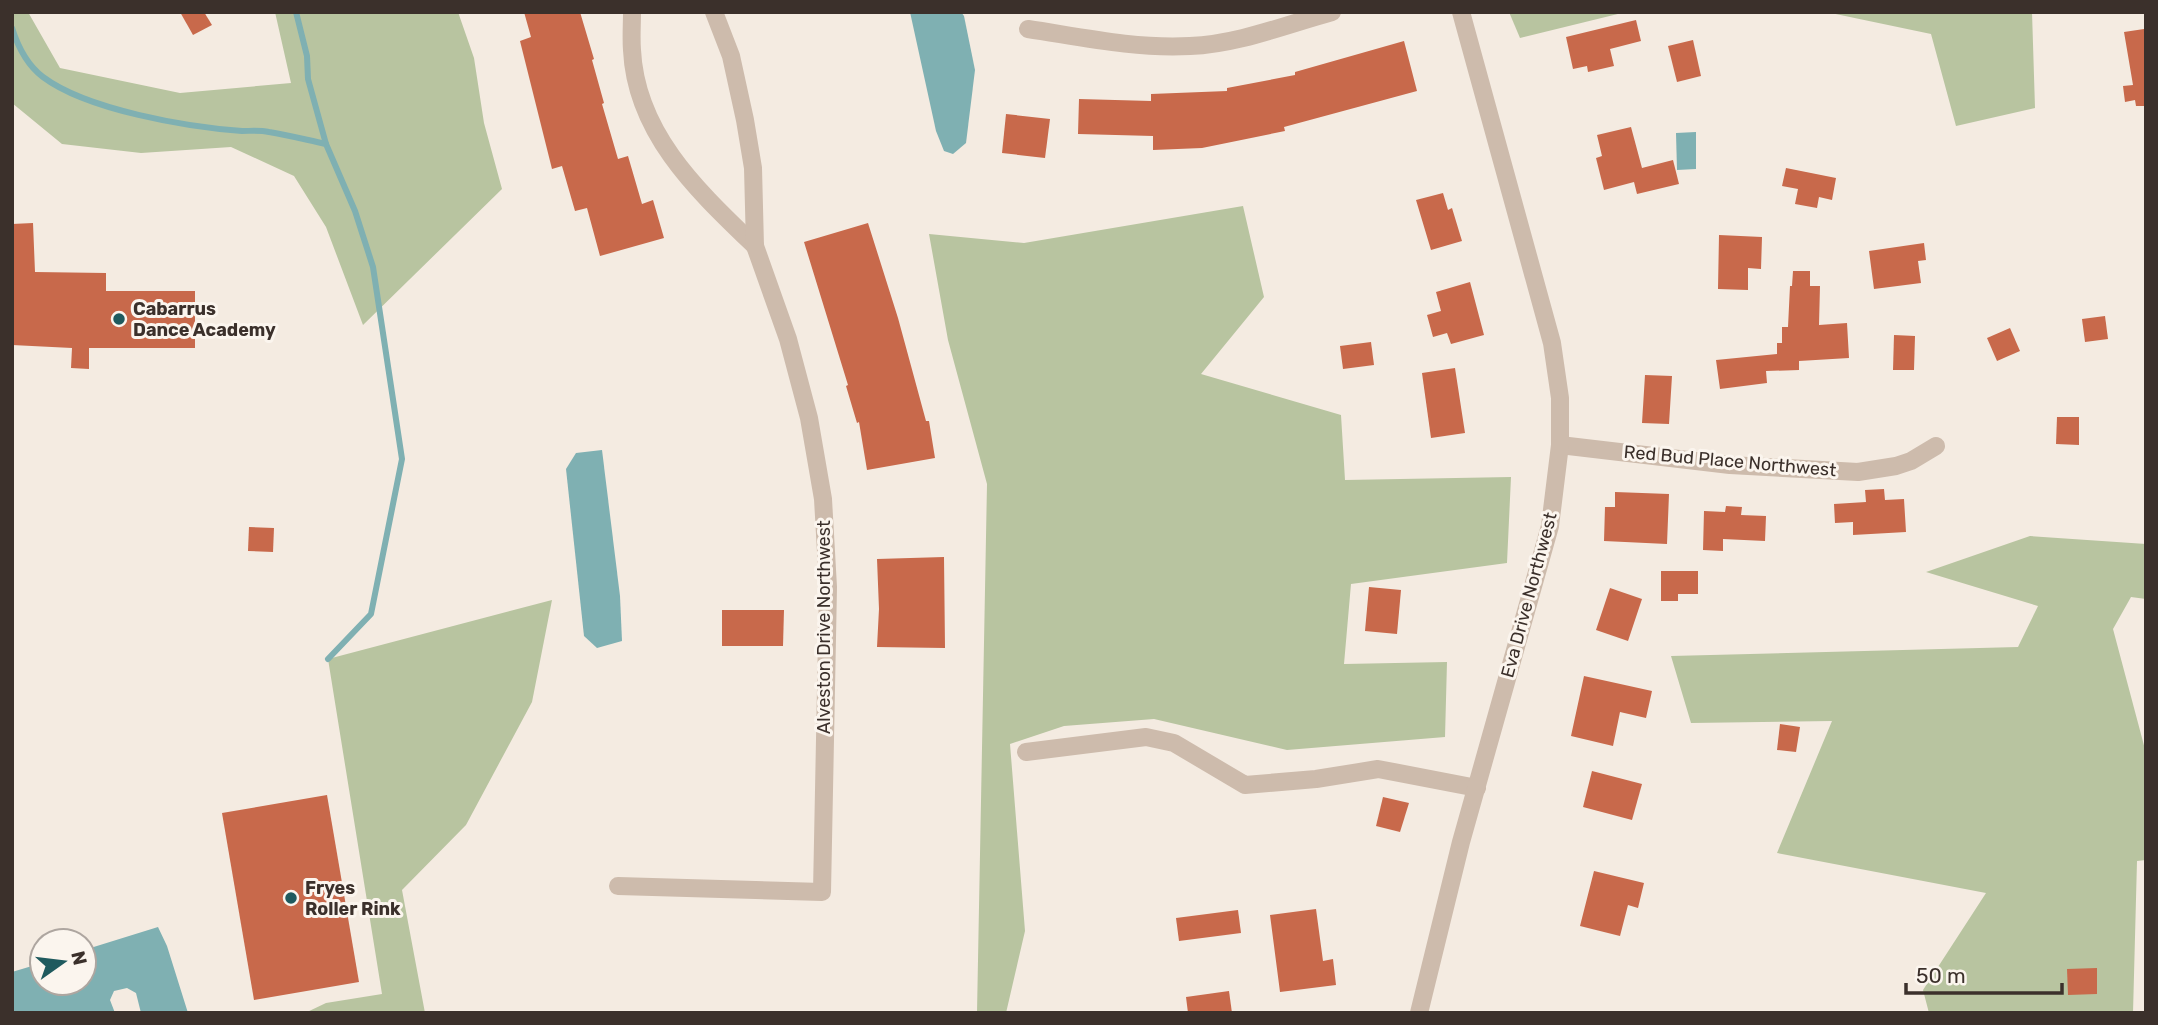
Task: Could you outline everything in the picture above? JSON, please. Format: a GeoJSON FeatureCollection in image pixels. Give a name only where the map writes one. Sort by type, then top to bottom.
{"type":"FeatureCollection","features":[{"type":"Feature","properties":{"kind":"street","name":"Alveston Drive Northwest"},"geometry":{"type":"LineString","coordinates":[[632,12],[632,51],[638,88],[652,124],[669,155],[755,246]]}},
{"type":"Feature","properties":{"kind":"street","name":"Alveston Drive Northwest"},"geometry":{"type":"LineString","coordinates":[[618,886],[822,892],[828,587],[823,499],[809,418],[788,339],[755,246],[752,169],[745,120],[731,56],[714,12]]}},
{"type":"Feature","properties":{"kind":"street"},"geometry":{"type":"LineString","coordinates":[[1028,29],[1141,46],[1189,46],[1238,39],[1332,12]]}},
{"type":"Feature","properties":{"kind":"street","name":"Eva Drive Northwest"},"geometry":{"type":"LineString","coordinates":[[1419,1013],[1477,788],[1550,526],[1560,445],[1560,398],[1552,342],[1461,12]]}},
{"type":"Feature","properties":{"kind":"street","name":"Red Bud Place Northwest"},"geometry":{"type":"LineString","coordinates":[[1560,445],[1730,465],[1858,472],[1896,466],[1936,446]]}},
{"type":"Feature","properties":{"kind":"street"},"geometry":{"type":"LineString","coordinates":[[1026,752],[1146,737],[1174,743],[1244,785],[1316,779],[1378,769],[1477,788]]}},
{"type":"Feature","properties":{"kind":"green space"},"geometry":{"type":"Polygon","coordinates":[[[12,12],[28,12],[60,68],[180,93],[291,83],[275,12],[458,12],[474,58],[484,123],[502,189],[363,325],[326,227],[294,176],[231,147],[141,153],[62,144],[12,103],[12,12]]]}},
{"type":"Feature","properties":{"kind":"green space"},"geometry":{"type":"Polygon","coordinates":[[[1509,12],[1626,12],[1520,38],[1509,12]]]}},
{"type":"Feature","properties":{"kind":"green space"},"geometry":{"type":"Polygon","coordinates":[[[1826,12],[2032,12],[2035,108],[1956,126],[1931,34],[1826,12]]]}},
{"type":"Feature","properties":{"kind":"green space"},"geometry":{"type":"Polygon","coordinates":[[[1243,206],[1264,297],[1201,374],[1341,415],[1345,480],[1511,477],[1507,563],[1351,584],[1344,664],[1447,662],[1445,737],[1287,750],[1154,719],[1064,726],[1010,744],[1025,931],[1006,1013],[977,1013],[987,484],[948,340],[929,234],[1024,243],[1243,206]]]}},
{"type":"Feature","properties":{"kind":"green space"},"geometry":{"type":"Polygon","coordinates":[[[2030,536],[2146,544],[2146,599],[2131,597],[2113,629],[2146,753],[2146,860],[2137,861],[2133,1013],[1929,1013],[1923,990],[1986,893],[1777,853],[1832,721],[1691,723],[1671,656],[2018,647],[2038,606],[1926,572],[2030,536]]]}},
{"type":"Feature","properties":{"kind":"green space"},"geometry":{"type":"Polygon","coordinates":[[[552,600],[532,702],[466,825],[402,890],[425,1013],[305,1013],[326,1003],[382,994],[328,659],[552,600]]]}},
{"type":"Feature","properties":{"kind":"water"},"geometry":{"type":"Polygon","coordinates":[[[910,12],[961,12],[964,16],[975,70],[966,143],[953,154],[944,151],[936,131],[910,12]]]}},
{"type":"Feature","properties":{"kind":"water"},"geometry":{"type":"Polygon","coordinates":[[[1696,132],[1696,169],[1677,170],[1676,133],[1696,132]]]}},
{"type":"Feature","properties":{"kind":"water"},"geometry":{"type":"Polygon","coordinates":[[[602,450],[620,596],[622,641],[597,648],[584,636],[566,469],[576,453],[602,450]]]}},
{"type":"Feature","properties":{"kind":"water"},"geometry":{"type":"Polygon","coordinates":[[[158,927],[167,946],[188,1013],[141,1013],[136,993],[127,988],[114,991],[110,1000],[115,1013],[12,1013],[12,972],[28,967],[28,997],[98,997],[98,946],[158,927]]]}},
{"type":"Feature","properties":{"kind":"building"},"geometry":{"type":"Polygon","coordinates":[[[180,12],[204,12],[212,25],[193,35],[180,12]]]}},
{"type":"Feature","properties":{"kind":"building"},"geometry":{"type":"Polygon","coordinates":[[[524,12],[580,12],[618,159],[628,156],[642,204],[653,200],[664,238],[600,256],[587,208],[575,211],[562,166],[552,169],[520,41],[531,37],[524,12]]]}},
{"type":"Feature","properties":{"kind":"building"},"geometry":{"type":"Polygon","coordinates":[[[1636,20],[1641,41],[1610,49],[1614,66],[1588,72],[1587,66],[1573,69],[1566,37],[1636,20]]]}},
{"type":"Feature","properties":{"kind":"building"},"geometry":{"type":"Polygon","coordinates":[[[2144,29],[2146,106],[2136,106],[2135,100],[2125,102],[2123,86],[2133,85],[2124,32],[2144,29]]]}},
{"type":"Feature","properties":{"kind":"building"},"geometry":{"type":"Polygon","coordinates":[[[1693,40],[1701,76],[1677,82],[1668,46],[1693,40]]]}},
{"type":"Feature","properties":{"kind":"building"},"geometry":{"type":"Polygon","coordinates":[[[1404,41],[1417,91],[1284,127],[1285,131],[1202,148],[1153,150],[1153,136],[1078,134],[1079,99],[1151,101],[1151,94],[1227,91],[1227,88],[1295,75],[1295,72],[1404,41]]]}},
{"type":"Feature","properties":{"kind":"building"},"geometry":{"type":"Polygon","coordinates":[[[1006,114],[1050,119],[1045,158],[1002,153],[1006,114]]]}},
{"type":"Feature","properties":{"kind":"building"},"geometry":{"type":"Polygon","coordinates":[[[1631,127],[1642,168],[1673,160],[1679,184],[1637,194],[1634,182],[1604,190],[1596,158],[1602,156],[1597,135],[1631,127]]]}},
{"type":"Feature","properties":{"kind":"building"},"geometry":{"type":"Polygon","coordinates":[[[1786,168],[1836,178],[1832,200],[1819,197],[1817,208],[1795,204],[1798,189],[1782,186],[1786,168]]]}},
{"type":"Feature","properties":{"kind":"building"},"geometry":{"type":"Polygon","coordinates":[[[1443,193],[1448,210],[1452,208],[1462,241],[1431,250],[1416,200],[1443,193]]]}},
{"type":"Feature","properties":{"kind":"building","name":"Cabarrus Dance Academy"},"geometry":{"type":"Polygon","coordinates":[[[33,223],[35,272],[106,273],[106,291],[195,291],[195,348],[89,348],[89,369],[71,368],[72,348],[12,345],[12,224],[33,223]]]}},
{"type":"Feature","properties":{"kind":"building"},"geometry":{"type":"Polygon","coordinates":[[[868,223],[926,421],[929,421],[935,458],[867,470],[859,422],[857,423],[804,242],[868,223]]]}},
{"type":"Feature","properties":{"kind":"building"},"geometry":{"type":"Polygon","coordinates":[[[1719,235],[1762,237],[1761,269],[1748,268],[1748,290],[1718,289],[1719,235]]]}},
{"type":"Feature","properties":{"kind":"building"},"geometry":{"type":"Polygon","coordinates":[[[1924,243],[1926,260],[1918,261],[1921,283],[1874,289],[1869,251],[1924,243]]]}},
{"type":"Feature","properties":{"kind":"building"},"geometry":{"type":"Polygon","coordinates":[[[1793,271],[1810,271],[1810,286],[1820,286],[1819,325],[1847,323],[1849,358],[1799,361],[1799,370],[1766,371],[1767,383],[1720,389],[1716,360],[1777,354],[1777,343],[1782,343],[1782,327],[1788,327],[1793,271]]]}},
{"type":"Feature","properties":{"kind":"building"},"geometry":{"type":"Polygon","coordinates":[[[1470,282],[1484,335],[1451,344],[1447,333],[1433,337],[1427,315],[1441,311],[1436,292],[1470,282]]]}},
{"type":"Feature","properties":{"kind":"building"},"geometry":{"type":"Polygon","coordinates":[[[2105,316],[2108,339],[2085,342],[2082,319],[2105,316]]]}},
{"type":"Feature","properties":{"kind":"building"},"geometry":{"type":"Polygon","coordinates":[[[2010,328],[2020,351],[1997,361],[1987,338],[2010,328]]]}},
{"type":"Feature","properties":{"kind":"building"},"geometry":{"type":"Polygon","coordinates":[[[1894,335],[1915,336],[1914,370],[1893,370],[1894,335]]]}},
{"type":"Feature","properties":{"kind":"building"},"geometry":{"type":"Polygon","coordinates":[[[1371,342],[1374,365],[1343,369],[1340,346],[1371,342]]]}},
{"type":"Feature","properties":{"kind":"building"},"geometry":{"type":"Polygon","coordinates":[[[1455,368],[1465,433],[1431,438],[1422,373],[1455,368]]]}},
{"type":"Feature","properties":{"kind":"building"},"geometry":{"type":"Polygon","coordinates":[[[1645,375],[1672,376],[1669,424],[1642,423],[1645,375]]]}},
{"type":"Feature","properties":{"kind":"building"},"geometry":{"type":"Polygon","coordinates":[[[2057,417],[2079,417],[2079,445],[2056,444],[2057,417]]]}},
{"type":"Feature","properties":{"kind":"building"},"geometry":{"type":"Polygon","coordinates":[[[1884,489],[1885,500],[1904,499],[1906,532],[1853,535],[1853,522],[1835,523],[1834,504],[1866,502],[1865,490],[1884,489]]]}},
{"type":"Feature","properties":{"kind":"building"},"geometry":{"type":"Polygon","coordinates":[[[1615,492],[1669,494],[1667,544],[1604,541],[1605,507],[1615,507],[1615,492]]]}},
{"type":"Feature","properties":{"kind":"building"},"geometry":{"type":"Polygon","coordinates":[[[1726,506],[1742,507],[1741,515],[1766,516],[1765,541],[1723,539],[1723,551],[1703,550],[1704,511],[1725,512],[1726,506]]]}},
{"type":"Feature","properties":{"kind":"building"},"geometry":{"type":"Polygon","coordinates":[[[249,527],[274,528],[273,552],[248,551],[249,527]]]}},
{"type":"Feature","properties":{"kind":"building"},"geometry":{"type":"Polygon","coordinates":[[[944,557],[945,648],[877,647],[877,559],[944,557]]]}},
{"type":"Feature","properties":{"kind":"building"},"geometry":{"type":"Polygon","coordinates":[[[1661,571],[1698,571],[1698,594],[1678,594],[1678,601],[1661,601],[1661,571]]]}},
{"type":"Feature","properties":{"kind":"building"},"geometry":{"type":"Polygon","coordinates":[[[1369,587],[1401,590],[1397,634],[1365,631],[1369,587]]]}},
{"type":"Feature","properties":{"kind":"building"},"geometry":{"type":"Polygon","coordinates":[[[1610,588],[1642,599],[1628,641],[1596,630],[1610,588]]]}},
{"type":"Feature","properties":{"kind":"building"},"geometry":{"type":"Polygon","coordinates":[[[722,610],[784,610],[783,646],[722,646],[722,610]]]}},
{"type":"Feature","properties":{"kind":"building"},"geometry":{"type":"Polygon","coordinates":[[[1584,676],[1652,691],[1646,718],[1620,712],[1613,746],[1571,736],[1584,676]]]}},
{"type":"Feature","properties":{"kind":"building"},"geometry":{"type":"Polygon","coordinates":[[[1780,724],[1800,727],[1796,752],[1777,750],[1780,724]]]}},
{"type":"Feature","properties":{"kind":"building"},"geometry":{"type":"Polygon","coordinates":[[[1592,771],[1642,784],[1632,820],[1583,807],[1592,771]]]}},
{"type":"Feature","properties":{"kind":"building","name":"Fryes Roller Rink"},"geometry":{"type":"Polygon","coordinates":[[[327,795],[359,982],[254,1000],[222,813],[327,795]]]}},
{"type":"Feature","properties":{"kind":"building"},"geometry":{"type":"Polygon","coordinates":[[[1383,797],[1409,803],[1400,832],[1376,826],[1383,797]]]}},
{"type":"Feature","properties":{"kind":"building"},"geometry":{"type":"Polygon","coordinates":[[[1594,871],[1644,883],[1638,908],[1628,905],[1620,936],[1580,926],[1594,871]]]}},
{"type":"Feature","properties":{"kind":"building"},"geometry":{"type":"Polygon","coordinates":[[[1316,909],[1323,961],[1333,959],[1336,985],[1280,992],[1270,915],[1316,909]]]}},
{"type":"Feature","properties":{"kind":"building"},"geometry":{"type":"Polygon","coordinates":[[[1238,910],[1241,933],[1179,941],[1176,918],[1238,910]]]}},
{"type":"Feature","properties":{"kind":"building"},"geometry":{"type":"Polygon","coordinates":[[[2097,968],[2097,994],[2068,995],[2067,969],[2097,968]]]}},
{"type":"Feature","properties":{"kind":"building"},"geometry":{"type":"Polygon","coordinates":[[[1229,991],[1232,1013],[1188,1013],[1186,997],[1229,991]]]}},
{"type":"Feature","properties":{"kind":"waterway"},"geometry":{"type":"LineString","coordinates":[[296,12],[307,56],[308,79],[326,144],[355,211],[373,267],[402,459],[371,614],[328,659]]}},
{"type":"Feature","properties":{"kind":"waterway"},"geometry":{"type":"LineString","coordinates":[[12,28],[24,55],[37,72],[62,89],[85,99],[166,121],[219,129],[266,131],[326,144]]}},
{"type":"Feature","properties":{"kind":"place","name":"Cabarrus Dance Academy"},"geometry":{"type":"Point","coordinates":[119,319]}},
{"type":"Feature","properties":{"kind":"place","name":"Fryes Roller Rink"},"geometry":{"type":"Point","coordinates":[291,898]}}]}
